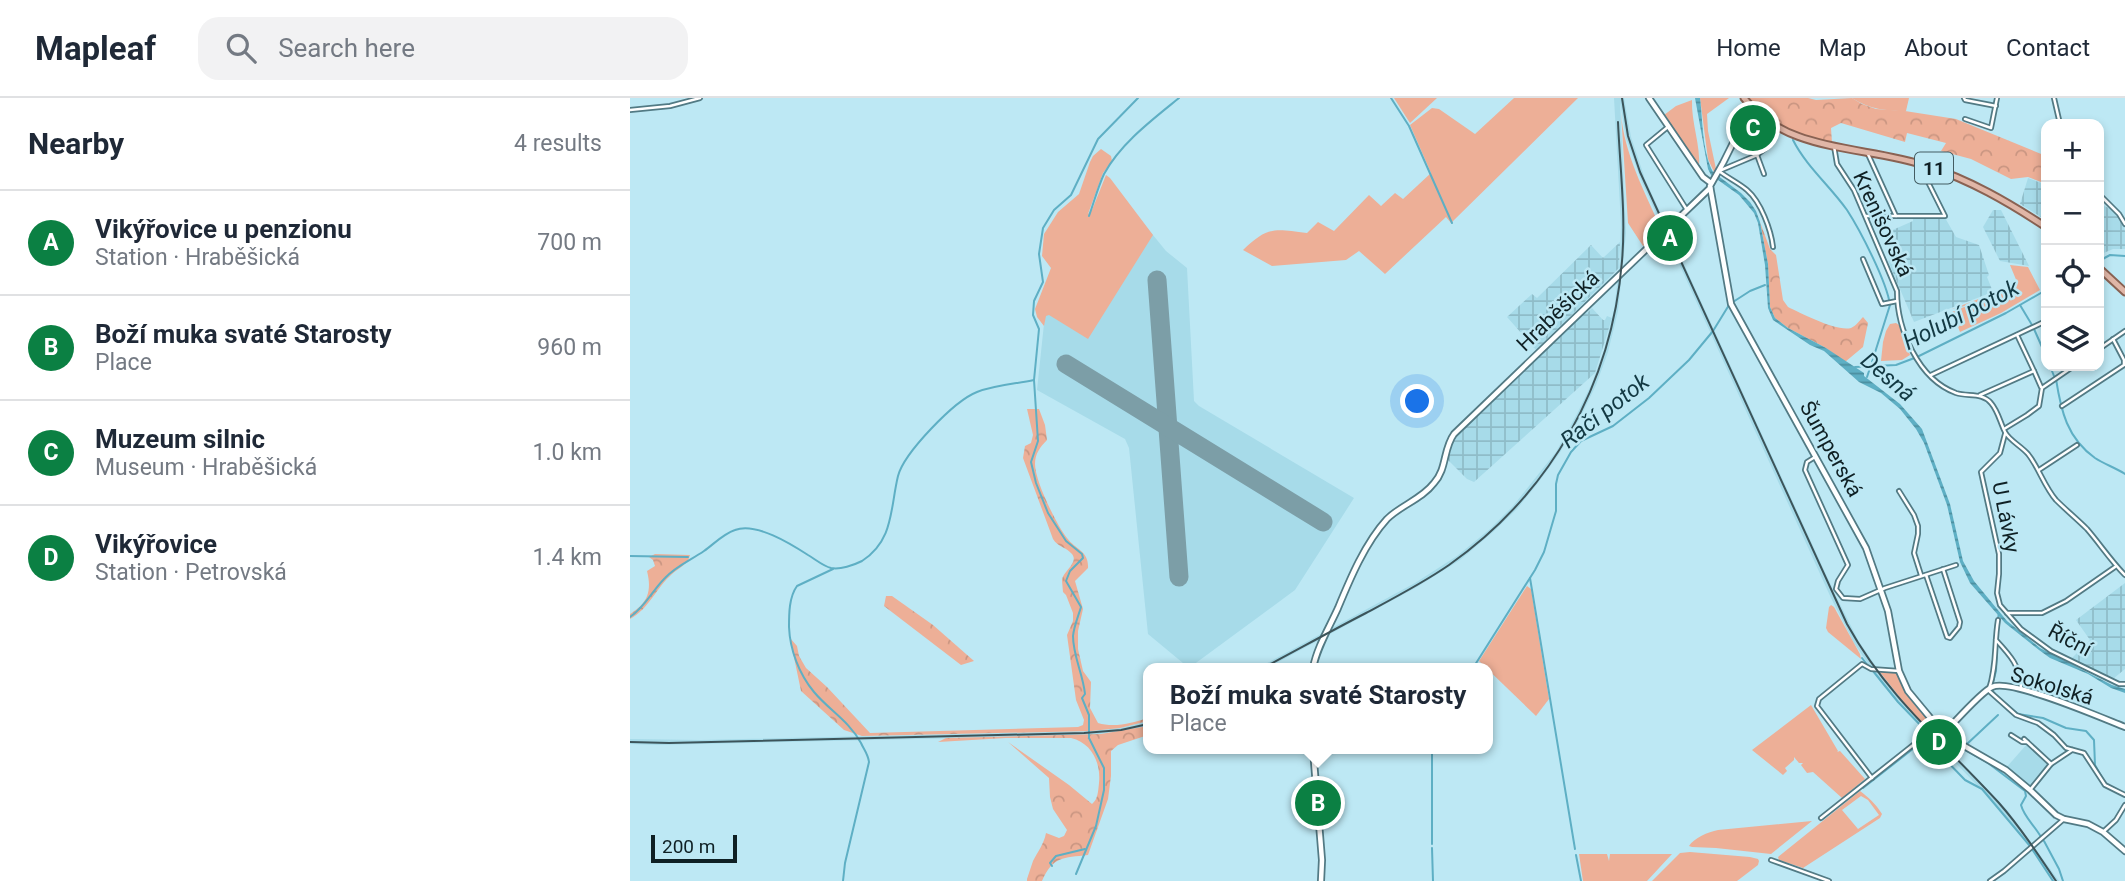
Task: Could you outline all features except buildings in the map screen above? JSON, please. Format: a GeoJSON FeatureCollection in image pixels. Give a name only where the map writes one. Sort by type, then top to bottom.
{"type":"FeatureCollection","features":[{"type":"Feature","properties":{"kind":"main road","name":"11"},"geometry":{"type":"LineString","coordinates":[[1744,98],[1754,110],[1789,134],[1918,163],[1976,186],[2041,224]]}},
{"type":"Feature","properties":{"kind":"main road"},"geometry":{"type":"LineString","coordinates":[[2104,274],[2125,292]]}},
{"type":"Feature","properties":{"kind":"street"},"geometry":{"type":"LineString","coordinates":[[630,110],[670,106],[700,98]]}},
{"type":"Feature","properties":{"kind":"street"},"geometry":{"type":"LineString","coordinates":[[1964,98],[1996,106]]}},
{"type":"Feature","properties":{"kind":"street"},"geometry":{"type":"LineString","coordinates":[[1965,119],[1989,128],[1993,123],[1997,98]]}},
{"type":"Feature","properties":{"kind":"street"},"geometry":{"type":"LineString","coordinates":[[2054,98],[2059,119]]}},
{"type":"Feature","properties":{"kind":"street"},"geometry":{"type":"LineString","coordinates":[[1652,99],[1700,173],[1748,191],[1753,197],[1769,228],[1773,247]]}},
{"type":"Feature","properties":{"kind":"street","name":"Hraběšická"},"geometry":{"type":"LineString","coordinates":[[1314,663],[1339,605],[1376,534],[1390,517],[1432,487],[1443,467],[1447,444],[1454,434],[1688,210],[1714,179],[1742,125],[1754,110]]}},
{"type":"Feature","properties":{"kind":"street"},"geometry":{"type":"LineString","coordinates":[[1987,122],[1993,123]]}},
{"type":"Feature","properties":{"kind":"street"},"geometry":{"type":"LineString","coordinates":[[1668,125],[1646,145],[1688,210]]}},
{"type":"Feature","properties":{"kind":"street","name":"Krenišovská"},"geometry":{"type":"LineString","coordinates":[[1834,146],[1836,164],[1854,190],[1897,291],[1904,330],[1915,355],[1945,388],[1956,393],[1978,396]]}},
{"type":"Feature","properties":{"kind":"street"},"geometry":{"type":"LineString","coordinates":[[1714,179],[1766,148]]}},
{"type":"Feature","properties":{"kind":"street"},"geometry":{"type":"LineString","coordinates":[[1867,151],[1896,216]]}},
{"type":"Feature","properties":{"kind":"street"},"geometry":{"type":"LineString","coordinates":[[1757,155],[1764,174]]}},
{"type":"Feature","properties":{"kind":"street"},"geometry":{"type":"LineString","coordinates":[[1866,216],[1945,216],[1918,163]]}},
{"type":"Feature","properties":{"kind":"street","name":"Šumperská"},"geometry":{"type":"LineString","coordinates":[[1714,179],[1731,303],[1863,541],[1888,611],[1899,671],[1908,691],[1937,726],[1959,743],[2006,771],[2064,819]]}},
{"type":"Feature","properties":{"kind":"street"},"geometry":{"type":"LineString","coordinates":[[2104,198],[2125,224]]}},
{"type":"Feature","properties":{"kind":"street"},"geometry":{"type":"LineString","coordinates":[[1863,259],[1882,304],[1897,301]]}},
{"type":"Feature","properties":{"kind":"street"},"geometry":{"type":"LineString","coordinates":[[1931,375],[2041,323]]}},
{"type":"Feature","properties":{"kind":"street"},"geometry":{"type":"LineString","coordinates":[[2104,345],[2125,331]]}},
{"type":"Feature","properties":{"kind":"street"},"geometry":{"type":"LineString","coordinates":[[2005,431],[2039,406],[2042,388],[2017,335]]}},
{"type":"Feature","properties":{"kind":"street"},"geometry":{"type":"LineString","coordinates":[[2062,406],[2124,366],[2124,360],[2113,339]]}},
{"type":"Feature","properties":{"kind":"street"},"geometry":{"type":"LineString","coordinates":[[1978,396],[2034,371]]}},
{"type":"Feature","properties":{"kind":"street"},"geometry":{"type":"LineString","coordinates":[[2042,388],[2066,371]]}},
{"type":"Feature","properties":{"kind":"street"},"geometry":{"type":"LineString","coordinates":[[1978,396],[1989,400],[2005,431],[2029,456],[2056,499],[2086,528],[2125,575]]}},
{"type":"Feature","properties":{"kind":"street","name":"U Lávky"},"geometry":{"type":"LineString","coordinates":[[2005,431],[2000,453],[1982,472],[1999,554],[1997,598],[2007,613]]}},
{"type":"Feature","properties":{"kind":"street"},"geometry":{"type":"LineString","coordinates":[[2038,471],[2077,445]]}},
{"type":"Feature","properties":{"kind":"street"},"geometry":{"type":"LineString","coordinates":[[1816,456],[1808,460],[1805,468],[1848,565],[1836,585],[1838,594],[1843,598],[1860,599],[1881,589],[1956,565]]}},
{"type":"Feature","properties":{"kind":"street"},"geometry":{"type":"LineString","coordinates":[[1899,491],[1918,526],[1914,553],[1947,637],[1950,638],[1959,627],[1960,621],[1943,569]]}},
{"type":"Feature","properties":{"kind":"street"},"geometry":{"type":"LineString","coordinates":[[2007,613],[2042,613],[2059,605],[2116,566]]}},
{"type":"Feature","properties":{"kind":"street","name":"Říční"},"geometry":{"type":"LineString","coordinates":[[2007,613],[2021,629],[2051,651],[2119,684],[2125,684]]}},
{"type":"Feature","properties":{"kind":"street"},"geometry":{"type":"LineString","coordinates":[[1998,620],[1991,688],[2015,715],[2038,723],[2066,748],[2088,755],[2105,785],[2125,795]]}},
{"type":"Feature","properties":{"kind":"street"},"geometry":{"type":"LineString","coordinates":[[1995,641],[2017,666],[2021,688]]}},
{"type":"Feature","properties":{"kind":"street"},"geometry":{"type":"LineString","coordinates":[[1872,778],[1816,703],[1862,664],[1871,669],[1899,671]]}},
{"type":"Feature","properties":{"kind":"street","name":"Sokolská"},"geometry":{"type":"LineString","coordinates":[[1945,732],[1991,688],[2004,685],[2021,688],[2125,727]]}},
{"type":"Feature","properties":{"kind":"street"},"geometry":{"type":"LineString","coordinates":[[1821,818],[1937,726]]}},
{"type":"Feature","properties":{"kind":"street"},"geometry":{"type":"LineString","coordinates":[[2011,735],[2022,742],[2026,741],[2051,764]]}},
{"type":"Feature","properties":{"kind":"street"},"geometry":{"type":"LineString","coordinates":[[2030,790],[2051,764],[2072,750]]}},
{"type":"Feature","properties":{"kind":"street"},"geometry":{"type":"LineString","coordinates":[[1313,754],[1322,860],[1321,881]]}},
{"type":"Feature","properties":{"kind":"street"},"geometry":{"type":"LineString","coordinates":[[2103,832],[2116,820],[2125,805]]}},
{"type":"Feature","properties":{"kind":"street"},"geometry":{"type":"LineString","coordinates":[[1990,881],[2064,819],[2088,824],[2103,832],[2125,851]]}},
{"type":"Feature","properties":{"kind":"street"},"geometry":{"type":"LineString","coordinates":[[1771,860],[1829,881]]}},
{"type":"Feature","properties":{"kind":"shaded area"},"geometry":{"type":"Polygon","coordinates":[[[1614,98],[1624,98],[1631,137],[1645,179],[1858,640],[1892,690],[2008,811],[2059,881],[2053,881],[1996,805],[1897,702],[1854,643],[1641,180],[1626,138],[1620,101],[1626,233],[1618,311],[1596,385],[1559,454],[1517,509],[1460,560],[1417,587],[1276,663],[1267,663],[1415,583],[1457,556],[1513,506],[1556,452],[1592,383],[1614,310],[1621,224],[1614,98]]]}},
{"type":"Feature","properties":{"kind":"shaded area"},"geometry":{"type":"Polygon","coordinates":[[[1695,98],[1700,98],[1705,146],[1713,172],[1750,202],[1760,222],[1768,264],[1770,307],[1775,318],[1864,373],[1864,376],[1900,404],[1922,429],[1950,504],[1963,561],[1974,581],[2007,621],[2040,648],[2125,689],[2125,693],[2050,658],[2005,623],[1970,583],[1960,562],[1947,505],[1924,443],[1916,429],[1900,409],[1881,393],[1859,382],[1824,351],[1810,345],[1773,320],[1768,308],[1758,223],[1754,213],[1739,195],[1711,175],[1695,98]]]}},
{"type":"Feature","properties":{"kind":"shaded area"},"geometry":{"type":"Polygon","coordinates":[[[2028,178],[2041,183],[2041,217],[2020,204],[2028,178]]]}},
{"type":"Feature","properties":{"kind":"shaded area"},"geometry":{"type":"Polygon","coordinates":[[[1109,181],[1166,251],[1187,268],[1194,401],[1354,498],[1295,590],[1196,663],[1183,663],[1148,634],[1129,448],[1125,439],[1037,390],[1046,305],[1109,181]]]}},
{"type":"Feature","properties":{"kind":"shaded area"},"geometry":{"type":"Polygon","coordinates":[[[2104,206],[2114,210],[2125,231],[2125,249],[2113,249],[2104,253],[2104,206]]]}},
{"type":"Feature","properties":{"kind":"shaded area"},"geometry":{"type":"Polygon","coordinates":[[[1993,210],[2001,210],[2029,266],[2000,261],[1983,227],[1993,210]]]}},
{"type":"Feature","properties":{"kind":"shaded area"},"geometry":{"type":"Polygon","coordinates":[[[1944,216],[1956,237],[1979,245],[1993,292],[1914,322],[1888,261],[1898,256],[1888,232],[1913,221],[1913,217],[1944,216]]]}},
{"type":"Feature","properties":{"kind":"shaded area"},"geometry":{"type":"Polygon","coordinates":[[[1620,242],[1619,268],[1536,350],[1507,317],[1532,294],[1537,298],[1591,245],[1603,258],[1620,242]]]}},
{"type":"Feature","properties":{"kind":"shaded area"},"geometry":{"type":"Polygon","coordinates":[[[1592,308],[1603,320],[1607,316],[1612,318],[1595,373],[1474,482],[1467,479],[1448,460],[1452,440],[1583,312],[1587,313],[1592,308]]]}},
{"type":"Feature","properties":{"kind":"shaded area"},"geometry":{"type":"Polygon","coordinates":[[[2125,583],[2125,669],[2113,679],[2071,659],[2090,640],[2076,620],[2125,583]]]}},
{"type":"Feature","properties":{"kind":"shaded area"},"geometry":{"type":"Polygon","coordinates":[[[1143,722],[1143,727],[1091,735],[630,744],[630,739],[701,740],[1091,731],[1143,722]]]}},
{"type":"Feature","properties":{"kind":"shaded area"},"geometry":{"type":"Polygon","coordinates":[[[2027,744],[2048,764],[2030,787],[2005,769],[2027,744]]]}},
{"type":"Feature","properties":{"kind":"green space"},"geometry":{"type":"Polygon","coordinates":[[[1394,98],[1437,98],[1410,123],[1394,98]]]}},
{"type":"Feature","properties":{"kind":"green space"},"geometry":{"type":"Polygon","coordinates":[[[1514,98],[1578,98],[1451,223],[1446,217],[1385,274],[1359,251],[1346,260],[1272,266],[1243,250],[1259,237],[1272,231],[1307,233],[1318,222],[1334,231],[1369,195],[1381,206],[1395,193],[1403,199],[1431,173],[1410,125],[1432,108],[1439,109],[1475,134],[1514,98]]]}},
{"type":"Feature","properties":{"kind":"green space"},"geometry":{"type":"Polygon","coordinates":[[[1700,98],[1729,98],[1707,114],[1716,169],[1714,172],[1708,159],[1700,98]]]}},
{"type":"Feature","properties":{"kind":"green space"},"geometry":{"type":"Polygon","coordinates":[[[1749,98],[1852,98],[1876,109],[1956,119],[2041,154],[2041,182],[2028,177],[2011,179],[1971,159],[1941,151],[1946,143],[1907,133],[1905,142],[1841,123],[1831,128],[1832,143],[1809,138],[1786,129],[1749,98]]]}},
{"type":"Feature","properties":{"kind":"green space"},"geometry":{"type":"Polygon","coordinates":[[[1852,98],[1909,98],[1906,111],[1892,111],[1865,105],[1852,98]]]}},
{"type":"Feature","properties":{"kind":"green space"},"geometry":{"type":"Polygon","coordinates":[[[1692,100],[1699,168],[1664,115],[1676,106],[1692,100]]]}},
{"type":"Feature","properties":{"kind":"green space"},"geometry":{"type":"Polygon","coordinates":[[[1621,113],[1631,158],[1661,229],[1643,246],[1628,223],[1621,113]]]}},
{"type":"Feature","properties":{"kind":"green space"},"geometry":{"type":"Polygon","coordinates":[[[1101,149],[1111,156],[1112,161],[1103,173],[1088,214],[1106,175],[1153,235],[1088,339],[1049,315],[1046,316],[1044,326],[1035,309],[1051,268],[1042,256],[1044,234],[1058,212],[1079,194],[1090,162],[1101,149]]]}},
{"type":"Feature","properties":{"kind":"green space"},"geometry":{"type":"Polygon","coordinates":[[[1760,222],[1770,249],[1776,255],[1783,300],[1788,307],[1837,327],[1851,328],[1863,317],[1868,323],[1863,347],[1845,362],[1775,318],[1770,307],[1768,264],[1760,222]]]}},
{"type":"Feature","properties":{"kind":"green space"},"geometry":{"type":"Polygon","coordinates":[[[2010,265],[2028,267],[2040,290],[2001,313],[1960,332],[1952,312],[1969,305],[1952,309],[2016,285],[2010,265]]]}},
{"type":"Feature","properties":{"kind":"green space"},"geometry":{"type":"Polygon","coordinates":[[[1896,323],[1910,355],[1902,360],[1881,361],[1886,331],[1890,324],[1896,323]]]}},
{"type":"Feature","properties":{"kind":"green space"},"geometry":{"type":"Polygon","coordinates":[[[1027,409],[1039,409],[1047,440],[1038,451],[1035,464],[1042,491],[1062,531],[1088,562],[1088,568],[1075,581],[1083,609],[1078,631],[1078,649],[1083,671],[1091,682],[1090,708],[1098,723],[1110,725],[1143,720],[1143,722],[1091,731],[862,736],[844,730],[801,691],[790,638],[797,646],[806,668],[870,733],[1083,725],[1084,720],[1076,700],[1067,635],[1073,621],[1073,613],[1063,592],[1062,580],[1074,557],[1053,539],[1023,458],[1025,446],[1031,443],[1033,435],[1027,409]]]}},
{"type":"Feature","properties":{"kind":"green space"},"geometry":{"type":"Polygon","coordinates":[[[655,554],[690,555],[642,610],[630,619],[630,614],[647,596],[647,571],[655,566],[649,557],[655,554]]]}},
{"type":"Feature","properties":{"kind":"green space"},"geometry":{"type":"Polygon","coordinates":[[[1527,586],[1531,589],[1549,699],[1536,716],[1493,675],[1493,663],[1479,661],[1527,586]]]}},
{"type":"Feature","properties":{"kind":"green space"},"geometry":{"type":"Polygon","coordinates":[[[886,596],[892,596],[933,625],[974,661],[961,665],[884,606],[886,596]]]}},
{"type":"Feature","properties":{"kind":"green space"},"geometry":{"type":"Polygon","coordinates":[[[1831,605],[1861,659],[1828,632],[1826,628],[1831,605]]]}},
{"type":"Feature","properties":{"kind":"green space"},"geometry":{"type":"Polygon","coordinates":[[[1879,671],[1897,673],[1914,704],[1933,726],[1930,731],[1913,714],[1879,671]]]}},
{"type":"Feature","properties":{"kind":"green space"},"geometry":{"type":"Polygon","coordinates":[[[1811,705],[1837,752],[1840,751],[1865,779],[1842,798],[1813,772],[1807,773],[1801,765],[1803,763],[1799,763],[1794,757],[1783,775],[1752,750],[1811,705]]]}},
{"type":"Feature","properties":{"kind":"green space"},"geometry":{"type":"Polygon","coordinates":[[[1143,727],[1143,737],[1118,745],[1111,751],[1108,799],[1088,855],[1060,860],[1050,867],[1042,881],[1027,881],[1046,833],[1059,838],[1064,836],[1067,830],[1053,809],[1049,778],[1008,742],[1092,804],[1097,795],[1099,776],[1094,755],[1085,744],[1071,738],[938,742],[946,738],[1101,734],[1143,727]]]}},
{"type":"Feature","properties":{"kind":"green space"},"geometry":{"type":"Polygon","coordinates":[[[1860,791],[1882,814],[1880,818],[1803,868],[1779,860],[1778,857],[1860,791]],[[1861,796],[1842,810],[1858,829],[1879,815],[1868,800],[1861,796]]]}},
{"type":"Feature","properties":{"kind":"green space"},"geometry":{"type":"Polygon","coordinates":[[[1812,821],[1771,854],[1689,846],[1694,840],[1718,830],[1812,821]]]}},
{"type":"Feature","properties":{"kind":"green space"},"geometry":{"type":"Polygon","coordinates":[[[1680,853],[1750,857],[1759,861],[1758,865],[1737,881],[1652,881],[1680,853]]]}},
{"type":"Feature","properties":{"kind":"green space"},"geometry":{"type":"Polygon","coordinates":[[[1579,854],[1607,854],[1609,861],[1610,854],[1672,854],[1647,881],[1583,881],[1579,854]]]}},
{"type":"Feature","properties":{"kind":"waterway"},"geometry":{"type":"LineString","coordinates":[[1076,874],[1096,826],[1104,790],[1104,768],[1089,738],[1089,715],[1082,698],[1085,694],[1084,687],[1073,643],[1081,607],[1066,581],[1070,571],[1083,558],[1082,554],[1066,541],[1048,513],[1031,462],[1038,441],[1034,380],[1039,329],[1033,315],[1034,301],[1043,282],[1039,254],[1043,228],[1054,210],[1071,195],[1098,139],[1138,98]]}},
{"type":"Feature","properties":{"kind":"waterway"},"geometry":{"type":"LineString","coordinates":[[1089,216],[1104,174],[1119,152],[1179,98]]}},
{"type":"Feature","properties":{"kind":"waterway"},"geometry":{"type":"LineString","coordinates":[[1391,98],[1409,126],[1452,223]]}},
{"type":"Feature","properties":{"kind":"waterway","name":"Desná"},"geometry":{"type":"LineString","coordinates":[[1793,140],[1805,159],[1847,210],[1884,283],[1890,305],[1872,362]]}},
{"type":"Feature","properties":{"kind":"waterway","name":"Holubí potok"},"geometry":{"type":"LineString","coordinates":[[2104,258],[2110,255],[2125,256]]}},
{"type":"Feature","properties":{"kind":"waterway","name":"Račí potok"},"geometry":{"type":"LineString","coordinates":[[1733,302],[1765,285]]}},
{"type":"Feature","properties":{"kind":"waterway","name":"Holubí potok"},"geometry":{"type":"LineString","coordinates":[[1855,367],[1896,365],[1917,357],[2041,293]]}},
{"type":"Feature","properties":{"kind":"waterway","name":"Račí potok"},"geometry":{"type":"LineString","coordinates":[[1476,663],[1544,552],[1556,511],[1558,475],[1571,452],[1581,441],[1613,426],[1649,398],[1689,360],[1713,331],[1729,305]]}},
{"type":"Feature","properties":{"kind":"waterway"},"geometry":{"type":"LineString","coordinates":[[2020,305],[2032,325]]}},
{"type":"Feature","properties":{"kind":"waterway"},"geometry":{"type":"LineString","coordinates":[[2034,329],[2041,345]]}},
{"type":"Feature","properties":{"kind":"waterway","name":"Desná"},"geometry":{"type":"LineString","coordinates":[[1867,377],[1870,368]]}},
{"type":"Feature","properties":{"kind":"waterway"},"geometry":{"type":"LineString","coordinates":[[2052,371],[2054,376]]}},
{"type":"Feature","properties":{"kind":"waterway"},"geometry":{"type":"LineString","coordinates":[[2056,379],[2063,413],[2078,442],[2095,458],[2125,474]]}},
{"type":"Feature","properties":{"kind":"waterway"},"geometry":{"type":"LineString","coordinates":[[630,617],[669,574],[723,537],[743,528],[773,535],[831,568],[843,568],[862,561],[880,544],[885,534],[902,466],[943,416],[977,392],[1034,380]]}},
{"type":"Feature","properties":{"kind":"waterway"},"geometry":{"type":"LineString","coordinates":[[630,556],[688,557]]}},
{"type":"Feature","properties":{"kind":"waterway"},"geometry":{"type":"LineString","coordinates":[[833,569],[797,586],[791,600],[789,627],[793,653],[804,677],[820,698],[851,728],[869,762],[843,881]]}},
{"type":"Feature","properties":{"kind":"waterway"},"geometry":{"type":"LineString","coordinates":[[1530,578],[1575,849]]}},
{"type":"Feature","properties":{"kind":"waterway"},"geometry":{"type":"LineString","coordinates":[[1994,641],[1999,613]]}},
{"type":"Feature","properties":{"kind":"waterway"},"geometry":{"type":"LineString","coordinates":[[1997,650],[1992,686],[1996,695],[2018,714],[2043,718],[2066,728],[2086,731],[2094,740],[2095,765],[2105,783],[2115,789]]}},
{"type":"Feature","properties":{"kind":"waterway"},"geometry":{"type":"LineString","coordinates":[[1862,658],[1869,667]]}},
{"type":"Feature","properties":{"kind":"waterway"},"geometry":{"type":"LineString","coordinates":[[1873,671],[1927,732]]}},
{"type":"Feature","properties":{"kind":"waterway"},"geometry":{"type":"LineString","coordinates":[[1967,744],[1998,715]]}},
{"type":"Feature","properties":{"kind":"waterway"},"geometry":{"type":"LineString","coordinates":[[1929,735],[1937,751],[1965,780],[1982,789],[2030,846]]}},
{"type":"Feature","properties":{"kind":"waterway"},"geometry":{"type":"LineString","coordinates":[[1916,745],[1929,735]]}},
{"type":"Feature","properties":{"kind":"waterway"},"geometry":{"type":"LineString","coordinates":[[1863,788],[1914,748]]}},
{"type":"Feature","properties":{"kind":"waterway"},"geometry":{"type":"LineString","coordinates":[[1965,750],[1988,763],[2025,791],[2022,809],[2041,837]]}},
{"type":"Feature","properties":{"kind":"waterway","name":"Račí potok"},"geometry":{"type":"LineString","coordinates":[[1432,754],[1432,844]]}},
{"type":"Feature","properties":{"kind":"waterway"},"geometry":{"type":"LineString","coordinates":[[2044,841],[2063,881]]}},
{"type":"Feature","properties":{"kind":"waterway","name":"Račí potok"},"geometry":{"type":"LineString","coordinates":[[1432,848],[1433,881]]}},
{"type":"Feature","properties":{"kind":"waterway"},"geometry":{"type":"LineString","coordinates":[[1052,866],[1050,863],[1056,856],[1085,849]]}},
{"type":"Feature","properties":{"kind":"waterway"},"geometry":{"type":"LineString","coordinates":[[2032,849],[2053,881]]}},
{"type":"Feature","properties":{"kind":"waterway"},"geometry":{"type":"LineString","coordinates":[[1576,855],[1581,881]]}},
{"type":"Feature","properties":{"kind":"runway"},"geometry":{"type":"LineString","coordinates":[[1157,280],[1179,577]]}},
{"type":"Feature","properties":{"kind":"runway"},"geometry":{"type":"LineString","coordinates":[[1066,364],[1323,522]]}},
{"type":"Feature","properties":{"kind":"railway"},"geometry":{"type":"LineString","coordinates":[[1622,98],[1628,136],[1640,172],[1847,624],[1880,675],[1917,718],[1999,803],[2056,881]]}},
{"type":"Feature","properties":{"kind":"railway"},"geometry":{"type":"LineString","coordinates":[[1272,663],[1398,596],[1449,565],[1485,536],[1518,504],[1546,470],[1570,432],[1590,392],[1605,350],[1616,306],[1623,226],[1618,122]]}},
{"type":"Feature","properties":{"kind":"railway"},"geometry":{"type":"LineString","coordinates":[[630,742],[1084,733],[1143,725]]}},
{"type":"Feature","properties":{"kind":"place","name":"Muzeum silnic"},"geometry":{"type":"Point","coordinates":[1753,128]}},
{"type":"Feature","properties":{"kind":"place","name":"Vikýřovice u penzionu"},"geometry":{"type":"Point","coordinates":[1670,238]}},
{"type":"Feature","properties":{"kind":"place","name":"Vikýřovice"},"geometry":{"type":"Point","coordinates":[1939,742]}},
{"type":"Feature","properties":{"kind":"place","name":"Boží muka svaté Starosty"},"geometry":{"type":"Point","coordinates":[1318,803]}}]}
